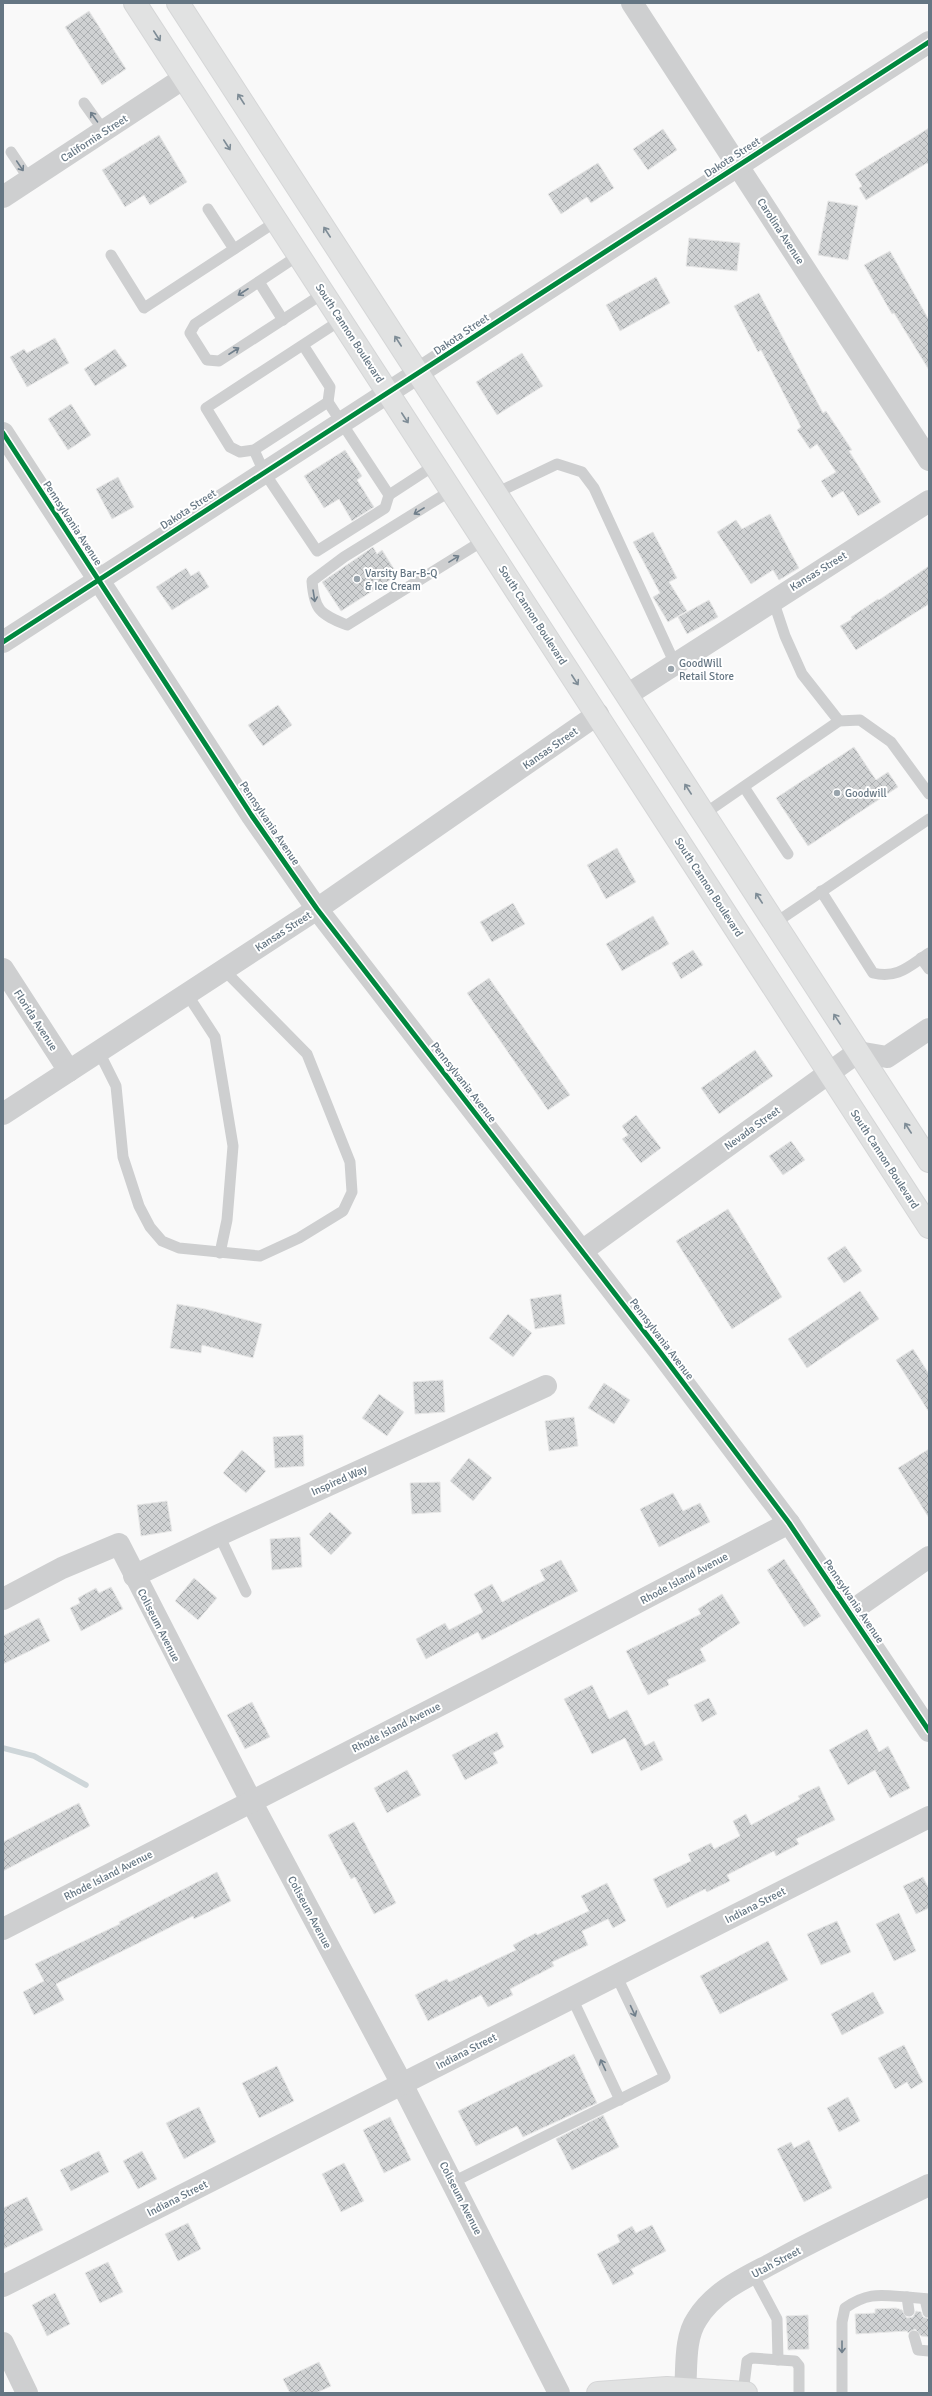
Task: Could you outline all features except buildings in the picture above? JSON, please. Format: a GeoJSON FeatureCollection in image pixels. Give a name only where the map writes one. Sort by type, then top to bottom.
{"type":"FeatureCollection","features":[{"type":"Feature","properties":{"kind":"main road","name":"South Cannon Boulevard"},"geometry":{"type":"LineString","coordinates":[[135,3],[598,714],[929,1227]]}},
{"type":"Feature","properties":{"kind":"main road"},"geometry":{"type":"LineString","coordinates":[[178,3],[929,1161]]}},
{"type":"Feature","properties":{"kind":"main road"},"geometry":{"type":"LineString","coordinates":[[598,2393],[667,2388],[685,2391],[746,2393]]}},
{"type":"Feature","properties":{"kind":"street","name":"Carolina Avenue"},"geometry":{"type":"LineString","coordinates":[[632,3],[929,460]]}},
{"type":"Feature","properties":{"kind":"street","name":"Dakota Street"},"geometry":{"type":"LineString","coordinates":[[3,642],[388,392],[419,374],[738,164],[929,42]]}},
{"type":"Feature","properties":{"kind":"street","name":"California Street"},"geometry":{"type":"LineString","coordinates":[[3,197],[184,78]]}},
{"type":"Feature","properties":{"kind":"street","name":"Pennsylvania Avenue"},"geometry":{"type":"LineString","coordinates":[[3,433],[252,816],[317,909],[582,1251],[788,1523],[929,1730]]}},
{"type":"Feature","properties":{"kind":"street","name":"Kansas Street"},"geometry":{"type":"LineString","coordinates":[[627,695],[773,600],[929,502]]}},
{"type":"Feature","properties":{"kind":"street","name":"Kansas Street"},"geometry":{"type":"LineString","coordinates":[[3,1114],[317,909],[598,714]]}},
{"type":"Feature","properties":{"kind":"street","name":"Florida Avenue"},"geometry":{"type":"LineString","coordinates":[[3,969],[69,1072]]}},
{"type":"Feature","properties":{"kind":"street"},"geometry":{"type":"LineString","coordinates":[[858,1052],[887,1057],[929,1029]]}},
{"type":"Feature","properties":{"kind":"street","name":"Nevada Street"},"geometry":{"type":"LineString","coordinates":[[582,1251],[858,1052]]}},
{"type":"Feature","properties":{"kind":"street","name":"Inspired Way"},"geometry":{"type":"LineString","coordinates":[[134,1576],[218,1535],[546,1386]]}},
{"type":"Feature","properties":{"kind":"street","name":"Rhode Island Avenue"},"geometry":{"type":"LineString","coordinates":[[3,1929],[788,1523]]}},
{"type":"Feature","properties":{"kind":"street","name":"Coliseum Avenue"},"geometry":{"type":"LineString","coordinates":[[3,1599],[62,1568],[119,1544],[134,1576],[251,1801],[453,2182],[559,2393]]}},
{"type":"Feature","properties":{"kind":"street"},"geometry":{"type":"LineString","coordinates":[[850,1612],[929,1557]]}},
{"type":"Feature","properties":{"kind":"street","name":"Indiana Street"},"geometry":{"type":"LineString","coordinates":[[3,2286],[929,1817]]}},
{"type":"Feature","properties":{"kind":"street","name":"Utah Street"},"geometry":{"type":"LineString","coordinates":[[685,2391],[690,2334],[696,2319],[709,2303],[726,2288],[823,2236],[929,2185]]}},
{"type":"Feature","properties":{"kind":"street"},"geometry":{"type":"LineString","coordinates":[[3,2344],[27,2393]]}},
{"type":"Feature","properties":{"kind":"lane"},"geometry":{"type":"LineString","coordinates":[[84,103],[104,131]]}},
{"type":"Feature","properties":{"kind":"lane"},"geometry":{"type":"LineString","coordinates":[[11,152],[29,180]]}},
{"type":"Feature","properties":{"kind":"lane"},"geometry":{"type":"LineString","coordinates":[[208,209],[234,249]]}},
{"type":"Feature","properties":{"kind":"lane"},"geometry":{"type":"LineString","coordinates":[[111,255],[144,308],[277,220]]}},
{"type":"Feature","properties":{"kind":"lane"},"geometry":{"type":"LineString","coordinates":[[299,255],[195,324],[190,333],[207,360],[219,361],[324,293]]}},
{"type":"Feature","properties":{"kind":"lane"},"geometry":{"type":"LineString","coordinates":[[259,282],[283,320]]}},
{"type":"Feature","properties":{"kind":"lane"},"geometry":{"type":"LineString","coordinates":[[328,402],[254,450],[240,452],[230,447],[206,408],[341,320]]}},
{"type":"Feature","properties":{"kind":"lane"},"geometry":{"type":"LineString","coordinates":[[303,345],[330,387],[328,402],[389,495]]}},
{"type":"Feature","properties":{"kind":"lane"},"geometry":{"type":"LineString","coordinates":[[254,450],[264,472],[317,551],[385,508],[389,495],[435,465]]}},
{"type":"Feature","properties":{"kind":"lane"},"geometry":{"type":"LineString","coordinates":[[496,493],[557,464],[582,472],[594,488],[675,664]]}},
{"type":"Feature","properties":{"kind":"lane"},"geometry":{"type":"LineString","coordinates":[[452,490],[344,556],[312,581],[314,602],[329,618],[347,625],[484,540]]}},
{"type":"Feature","properties":{"kind":"lane"},"geometry":{"type":"LineString","coordinates":[[773,600],[785,636],[802,674],[839,721]]}},
{"type":"Feature","properties":{"kind":"lane"},"geometry":{"type":"LineString","coordinates":[[704,814],[839,721],[860,720],[892,742],[929,794]]}},
{"type":"Feature","properties":{"kind":"lane"},"geometry":{"type":"LineString","coordinates":[[744,787],[788,854]]}},
{"type":"Feature","properties":{"kind":"lane"},"geometry":{"type":"LineString","coordinates":[[775,922],[929,819]]}},
{"type":"Feature","properties":{"kind":"lane"},"geometry":{"type":"LineString","coordinates":[[821,891],[873,973],[886,976],[901,972],[925,955],[929,969]]}},
{"type":"Feature","properties":{"kind":"lane"},"geometry":{"type":"LineString","coordinates":[[99,1052],[116,1086],[123,1156],[139,1206],[150,1227],[162,1241],[179,1248],[260,1256],[299,1238],[343,1211],[352,1192],[350,1162],[307,1054],[224,970]]}},
{"type":"Feature","properties":{"kind":"lane"},"geometry":{"type":"LineString","coordinates":[[187,994],[215,1037],[234,1146],[227,1220],[220,1253]]}},
{"type":"Feature","properties":{"kind":"lane"},"geometry":{"type":"LineString","coordinates":[[218,1535],[246,1592]]}},
{"type":"Feature","properties":{"kind":"lane"},"geometry":{"type":"LineString","coordinates":[[453,2182],[665,2078],[616,1975]]}},
{"type":"Feature","properties":{"kind":"lane"},"geometry":{"type":"LineString","coordinates":[[572,1998],[620,2100]]}},
{"type":"Feature","properties":{"kind":"lane"},"geometry":{"type":"LineString","coordinates":[[753,2274],[777,2319],[778,2360]]}},
{"type":"Feature","properties":{"kind":"lane"},"geometry":{"type":"LineString","coordinates":[[842,2393],[842,2322],[845,2308],[860,2297],[876,2295],[927,2299],[928,2312]]}},
{"type":"Feature","properties":{"kind":"lane"},"geometry":{"type":"LineString","coordinates":[[907,2297],[909,2311]]}},
{"type":"Feature","properties":{"kind":"lane"},"geometry":{"type":"LineString","coordinates":[[914,2336],[918,2350],[929,2350]]}},
{"type":"Feature","properties":{"kind":"lane"},"geometry":{"type":"LineString","coordinates":[[743,2393],[747,2361],[752,2358],[795,2361],[799,2366],[799,2393]]}},
{"type":"Feature","properties":{"kind":"waterway"},"geometry":{"type":"LineString","coordinates":[[3,1748],[34,1756],[86,1785]]}},
{"type":"Feature","properties":{"kind":"cycle path"},"geometry":{"type":"LineString","coordinates":[[3,642],[929,42]]}},
{"type":"Feature","properties":{"kind":"cycle path"},"geometry":{"type":"LineString","coordinates":[[3,433],[252,816],[317,909],[660,1352],[789,1523],[929,1731]]}},
{"type":"Feature","properties":{"kind":"place","name":"Varsity Bar-B-Q & Ice Cream"},"geometry":{"type":"Point","coordinates":[357,579]}},
{"type":"Feature","properties":{"kind":"place","name":"GoodWill Retail Store"},"geometry":{"type":"Point","coordinates":[671,669]}},
{"type":"Feature","properties":{"kind":"place","name":"Goodwill"},"geometry":{"type":"Point","coordinates":[837,793]}}]}
